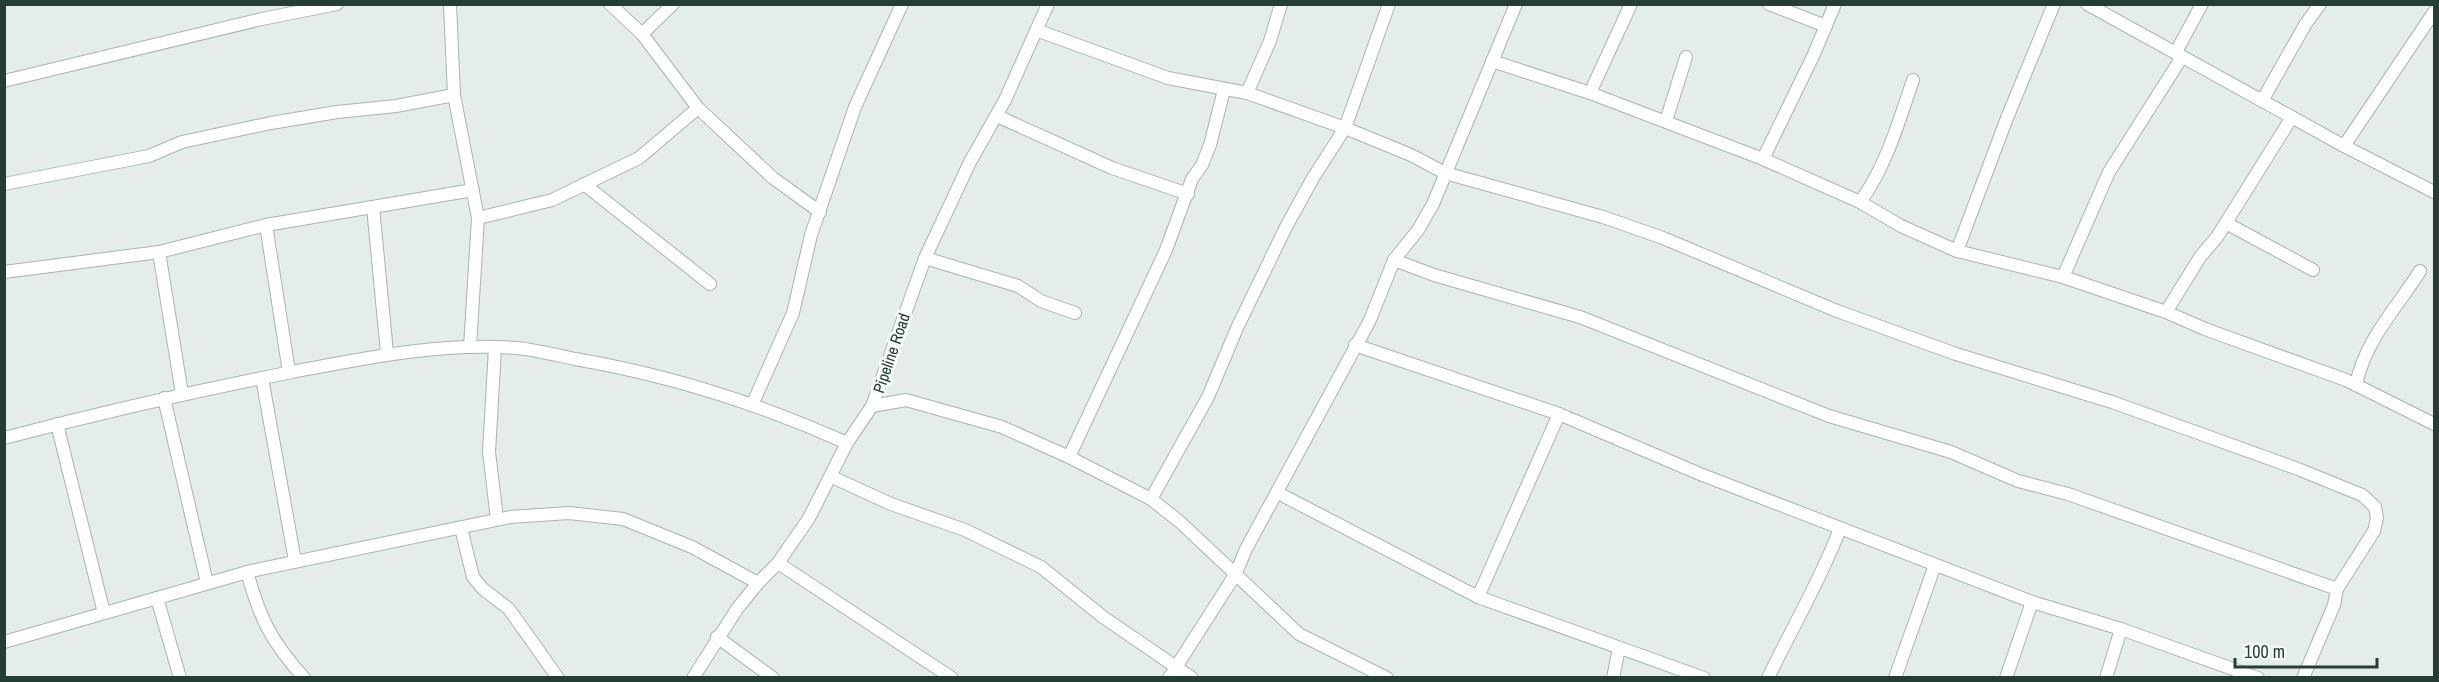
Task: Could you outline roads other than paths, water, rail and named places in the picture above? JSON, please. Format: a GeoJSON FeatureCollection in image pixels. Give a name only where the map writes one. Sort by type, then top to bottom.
{"type":"FeatureCollection","features":[{"type":"Feature","properties":{"kind":"street"},"geometry":{"type":"LineString","coordinates":[[4,81],[262,19],[337,4]]}},
{"type":"Feature","properties":{"kind":"street"},"geometry":{"type":"LineString","coordinates":[[450,4],[454,95],[478,218],[470,347]]}},
{"type":"Feature","properties":{"kind":"street"},"geometry":{"type":"LineString","coordinates":[[610,4],[642,34],[698,108],[773,178],[820,212]]}},
{"type":"Feature","properties":{"kind":"street"},"geometry":{"type":"LineString","coordinates":[[642,34],[673,4]]}},
{"type":"Feature","properties":{"kind":"street"},"geometry":{"type":"LineString","coordinates":[[752,405],[793,314],[811,235],[855,107],[902,4]]}},
{"type":"Feature","properties":{"kind":"street","name":"Pipeline Road"},"geometry":{"type":"LineString","coordinates":[[693,678],[717,638],[758,582],[778,563],[809,518],[832,477],[847,443],[872,406],[925,258],[970,162],[997,116],[1048,4]]}},
{"type":"Feature","properties":{"kind":"street"},"geometry":{"type":"LineString","coordinates":[[1247,93],[1270,41],[1281,4]]}},
{"type":"Feature","properties":{"kind":"street"},"geometry":{"type":"LineString","coordinates":[[1151,500],[1208,397],[1237,328],[1286,227],[1313,178],[1345,128],[1389,4]]}},
{"type":"Feature","properties":{"kind":"street"},"geometry":{"type":"LineString","coordinates":[[1172,672],[1235,575],[1246,549],[1278,494],[1370,320],[1394,260],[1418,230],[1445,173],[1516,4]]}},
{"type":"Feature","properties":{"kind":"street"},"geometry":{"type":"LineString","coordinates":[[1590,93],[1631,4]]}},
{"type":"Feature","properties":{"kind":"street"},"geometry":{"type":"LineString","coordinates":[[1769,4],[1826,26]]}},
{"type":"Feature","properties":{"kind":"street"},"geometry":{"type":"LineString","coordinates":[[1762,159],[1835,4]]}},
{"type":"Feature","properties":{"kind":"street"},"geometry":{"type":"LineString","coordinates":[[1957,251],[2007,118],[2054,4]]}},
{"type":"Feature","properties":{"kind":"street"},"geometry":{"type":"LineString","coordinates":[[2087,4],[2344,146],[2434,190]]}},
{"type":"Feature","properties":{"kind":"street"},"geometry":{"type":"LineString","coordinates":[[2062,277],[2109,172],[2179,54],[2202,4]]}},
{"type":"Feature","properties":{"kind":"street"},"geometry":{"type":"LineString","coordinates":[[2262,101],[2305,25],[2320,4]]}},
{"type":"Feature","properties":{"kind":"street"},"geometry":{"type":"LineString","coordinates":[[2344,146],[2434,12]]}},
{"type":"Feature","properties":{"kind":"street"},"geometry":{"type":"LineString","coordinates":[[1036,30],[1168,78],[1247,93],[1345,128],[1411,155],[1445,173],[1603,218],[1663,238],[1837,311],[1956,354],[2112,402],[2298,469],[2361,495],[2375,507],[2378,518],[2374,531],[2337,589],[2334,605],[2302,678]]}},
{"type":"Feature","properties":{"kind":"street"},"geometry":{"type":"LineString","coordinates":[[1666,121],[1686,57]]}},
{"type":"Feature","properties":{"kind":"street"},"geometry":{"type":"LineString","coordinates":[[1492,61],[1590,93],[1762,159],[1860,202],[1901,226],[1957,251],[2062,277],[2166,312],[2356,385],[2434,424]]}},
{"type":"Feature","properties":{"kind":"street"},"geometry":{"type":"LineString","coordinates":[[1860,202],[1871,187],[1913,80]]}},
{"type":"Feature","properties":{"kind":"street"},"geometry":{"type":"LineString","coordinates":[[1069,457],[1129,325],[1149,290],[1192,179],[1203,165],[1224,90]]}},
{"type":"Feature","properties":{"kind":"street"},"geometry":{"type":"LineString","coordinates":[[4,184],[148,156],[182,142],[271,123],[337,112],[396,106],[454,95]]}},
{"type":"Feature","properties":{"kind":"street"},"geometry":{"type":"LineString","coordinates":[[478,218],[552,200],[639,158],[698,108]]}},
{"type":"Feature","properties":{"kind":"street"},"geometry":{"type":"LineString","coordinates":[[997,116],[1112,168],[1188,194]]}},
{"type":"Feature","properties":{"kind":"street"},"geometry":{"type":"LineString","coordinates":[[2166,312],[2200,257],[2226,223],[2292,117]]}},
{"type":"Feature","properties":{"kind":"street"},"geometry":{"type":"LineString","coordinates":[[584,184],[710,284]]}},
{"type":"Feature","properties":{"kind":"street"},"geometry":{"type":"LineString","coordinates":[[4,272],[159,252],[266,225],[473,190]]}},
{"type":"Feature","properties":{"kind":"street"},"geometry":{"type":"LineString","coordinates":[[373,207],[387,353]]}},
{"type":"Feature","properties":{"kind":"street"},"geometry":{"type":"LineString","coordinates":[[2226,223],[2313,270]]}},
{"type":"Feature","properties":{"kind":"street"},"geometry":{"type":"LineString","coordinates":[[266,225],[289,372]]}},
{"type":"Feature","properties":{"kind":"street"},"geometry":{"type":"LineString","coordinates":[[159,252],[182,394]]}},
{"type":"Feature","properties":{"kind":"street"},"geometry":{"type":"LineString","coordinates":[[925,258],[1018,286],[1041,301],[1075,313]]}},
{"type":"Feature","properties":{"kind":"street"},"geometry":{"type":"LineString","coordinates":[[1394,260],[1434,275],[1580,316],[1829,416],[1951,452],[2018,481],[2068,494],[2337,589]]}},
{"type":"Feature","properties":{"kind":"street"},"geometry":{"type":"LineString","coordinates":[[2356,385],[2361,362],[2374,336],[2420,271]]}},
{"type":"Feature","properties":{"kind":"street"},"geometry":{"type":"LineString","coordinates":[[1355,345],[1559,414],[1700,474],[2032,602],[2121,629],[2258,678]]}},
{"type":"Feature","properties":{"kind":"street"},"geometry":{"type":"LineString","coordinates":[[4,438],[164,398],[289,372],[387,353],[470,347],[518,348],[621,366],[752,405],[802,423],[847,443]]}},
{"type":"Feature","properties":{"kind":"street"},"geometry":{"type":"LineString","coordinates":[[495,348],[489,452],[497,519]]}},
{"type":"Feature","properties":{"kind":"street"},"geometry":{"type":"LineString","coordinates":[[262,378],[295,561]]}},
{"type":"Feature","properties":{"kind":"street"},"geometry":{"type":"LineString","coordinates":[[164,398],[207,583]]}},
{"type":"Feature","properties":{"kind":"street"},"geometry":{"type":"LineString","coordinates":[[872,406],[906,400],[1002,427],[1069,457],[1151,500],[1180,522],[1299,634],[1387,678]]}},
{"type":"Feature","properties":{"kind":"street"},"geometry":{"type":"LineString","coordinates":[[1478,597],[1559,414]]}},
{"type":"Feature","properties":{"kind":"street"},"geometry":{"type":"LineString","coordinates":[[57,424],[104,613]]}},
{"type":"Feature","properties":{"kind":"street"},"geometry":{"type":"LineString","coordinates":[[832,477],[891,504],[965,530],[1041,567],[1172,672],[1192,678]]}},
{"type":"Feature","properties":{"kind":"street"},"geometry":{"type":"LineString","coordinates":[[1278,494],[1478,597],[1704,678]]}},
{"type":"Feature","properties":{"kind":"street"},"geometry":{"type":"LineString","coordinates":[[4,642],[207,583],[295,561],[497,519],[569,513],[623,519],[692,547],[758,582]]}},
{"type":"Feature","properties":{"kind":"street"},"geometry":{"type":"LineString","coordinates":[[461,528],[473,577],[483,589],[509,609],[558,678]]}},
{"type":"Feature","properties":{"kind":"street"},"geometry":{"type":"LineString","coordinates":[[1768,678],[1793,625],[1813,594],[1840,529]]}},
{"type":"Feature","properties":{"kind":"street"},"geometry":{"type":"LineString","coordinates":[[778,563],[952,678]]}},
{"type":"Feature","properties":{"kind":"street"},"geometry":{"type":"LineString","coordinates":[[1894,678],[1935,565]]}},
{"type":"Feature","properties":{"kind":"street"},"geometry":{"type":"LineString","coordinates":[[247,572],[259,614],[279,650],[304,678]]}},
{"type":"Feature","properties":{"kind":"street"},"geometry":{"type":"LineString","coordinates":[[157,598],[180,678]]}},
{"type":"Feature","properties":{"kind":"street"},"geometry":{"type":"LineString","coordinates":[[2006,678],[2032,602]]}},
{"type":"Feature","properties":{"kind":"street"},"geometry":{"type":"LineString","coordinates":[[2106,678],[2121,629]]}},
{"type":"Feature","properties":{"kind":"street"},"geometry":{"type":"LineString","coordinates":[[717,638],[773,678]]}},
{"type":"Feature","properties":{"kind":"street"},"geometry":{"type":"LineString","coordinates":[[1613,678],[1619,648]]}}]}
